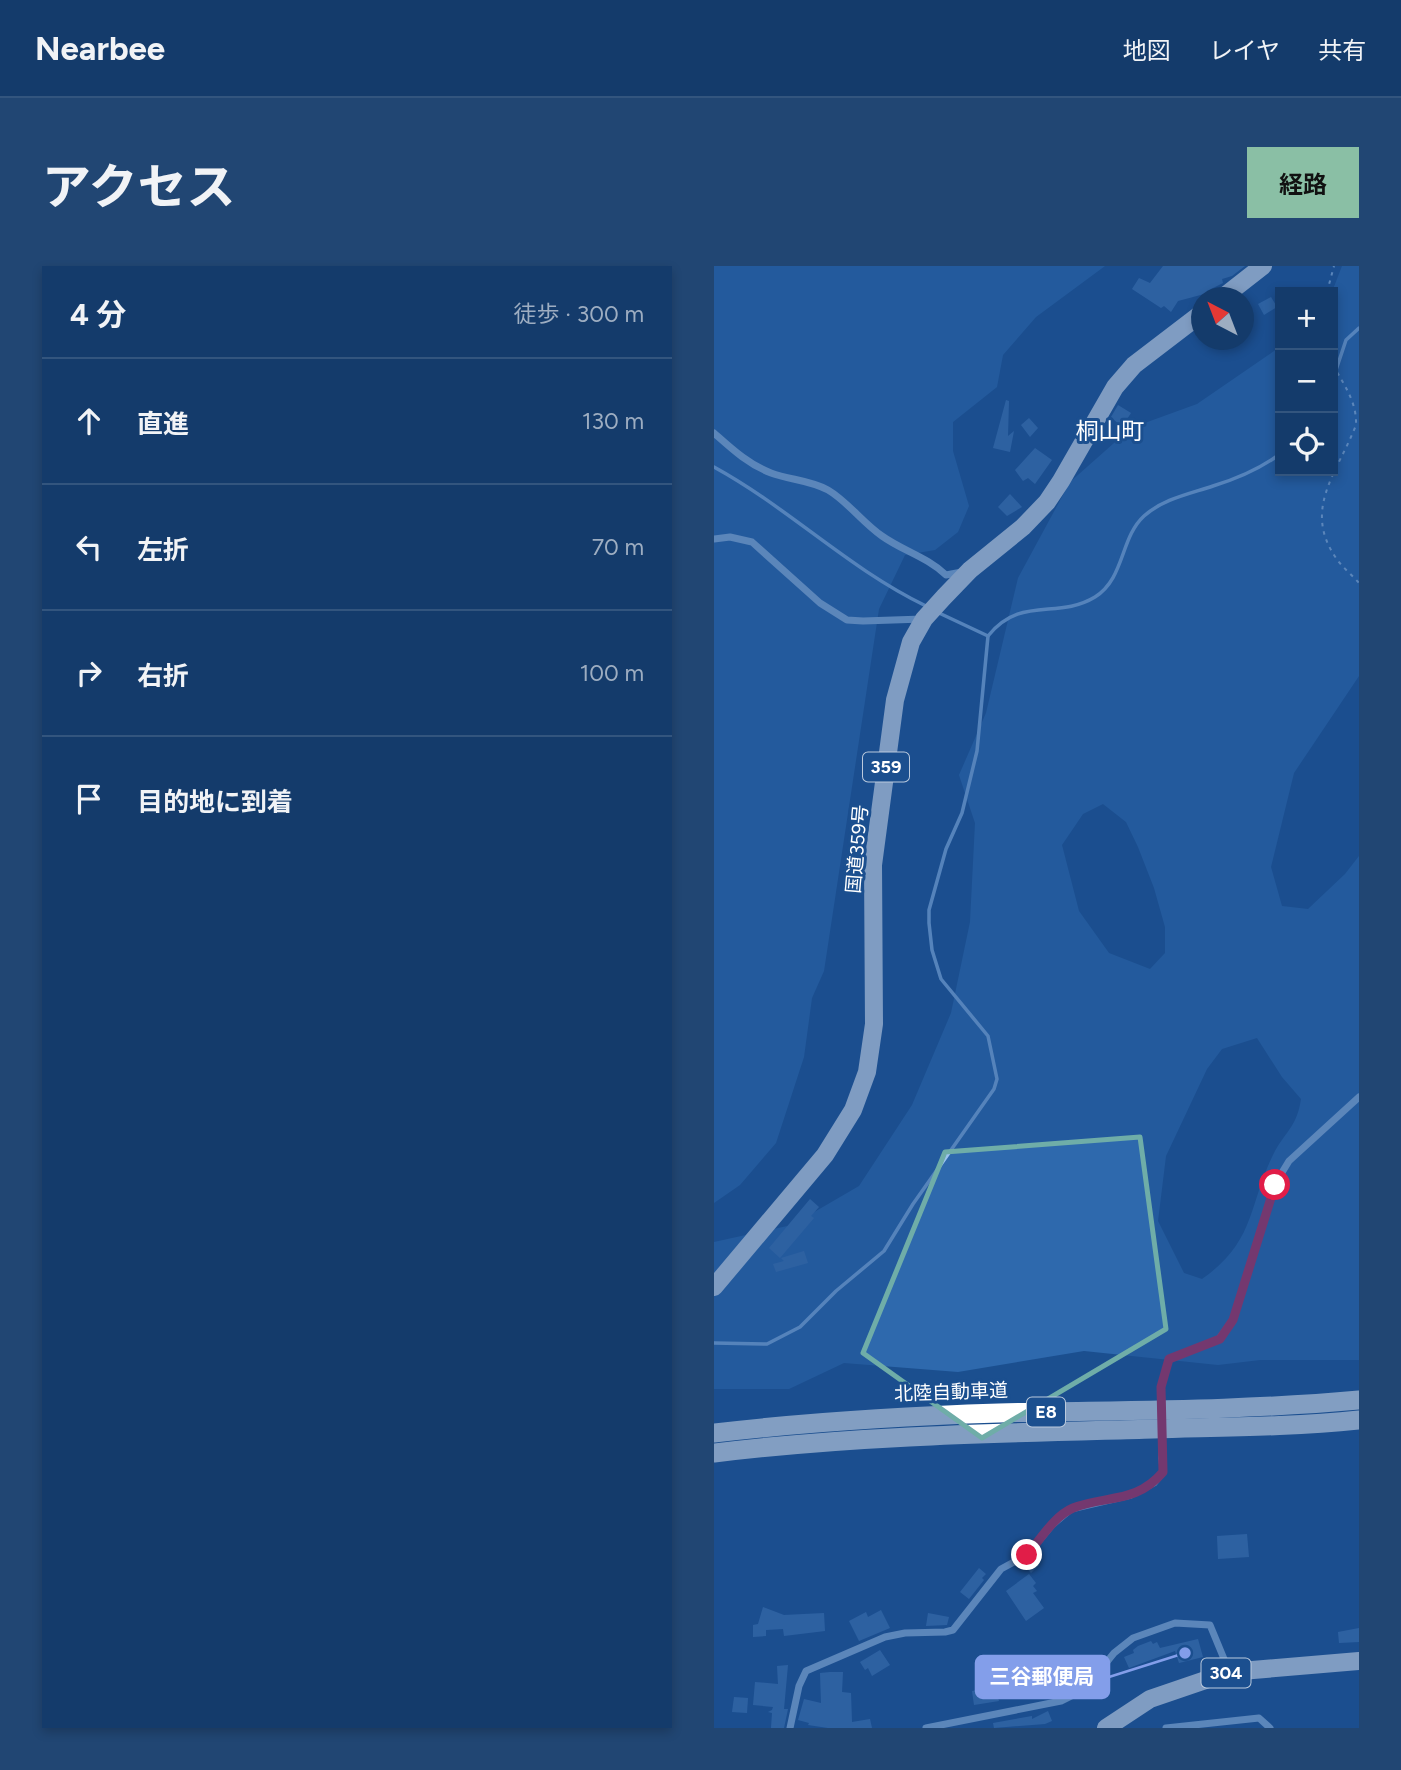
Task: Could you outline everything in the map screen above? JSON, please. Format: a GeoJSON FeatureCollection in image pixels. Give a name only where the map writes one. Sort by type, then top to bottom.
{"type":"FeatureCollection","features":[{"type":"Feature","properties":{"kind":"highway"},"geometry":{"type":"LineString","coordinates":[[1236,287],[1263,266]]}},
{"type":"Feature","properties":{"kind":"highway","name":"国道359号"},"geometry":{"type":"LineString","coordinates":[[714,1287],[825,1155],[853,1110],[867,1072],[874,1024],[873,865],[895,700],[911,642],[924,619],[970,570],[1023,527],[1046,502],[1115,387],[1134,365],[1191,321]]}},
{"type":"Feature","properties":{"kind":"highway","name":"北陸自動車道"},"geometry":{"type":"LineString","coordinates":[[714,1452],[727,1438],[866,1419],[1258,1407],[1359,1400]]}},
{"type":"Feature","properties":{"kind":"highway","name":"北陸自動車道"},"geometry":{"type":"LineString","coordinates":[[727,1438],[800,1443],[935,1435],[1262,1426],[1359,1420]]}},
{"type":"Feature","properties":{"kind":"highway","name":"304"},"geometry":{"type":"LineString","coordinates":[[1106,1728],[1150,1699],[1229,1672],[1359,1661]]}},
{"type":"Feature","properties":{"kind":"street"},"geometry":{"type":"LineString","coordinates":[[714,433],[754,465],[773,473],[811,482],[831,492],[863,523],[884,538],[934,563],[946,575],[970,570]]}},
{"type":"Feature","properties":{"kind":"street"},"geometry":{"type":"LineString","coordinates":[[714,539],[730,537],[752,542],[820,603],[847,620],[924,619]]}},
{"type":"Feature","properties":{"kind":"street"},"geometry":{"type":"LineString","coordinates":[[790,1728],[799,1686],[806,1671],[885,1637],[953,1630],[1001,1569],[1027,1555],[1052,1525],[1071,1508],[1122,1497],[1154,1483],[1163,1472],[1161,1387],[1169,1359],[1220,1339],[1233,1320],[1275,1185],[1289,1161],[1359,1097]]}},
{"type":"Feature","properties":{"kind":"street"},"geometry":{"type":"LineString","coordinates":[[714,1272],[731,1265]]}},
{"type":"Feature","properties":{"kind":"street"},"geometry":{"type":"LineString","coordinates":[[926,1728],[1061,1701],[1085,1689],[1114,1653],[1133,1638],[1175,1623],[1210,1625],[1229,1672]]}},
{"type":"Feature","properties":{"kind":"street"},"geometry":{"type":"LineString","coordinates":[[1166,1728],[1259,1718],[1270,1728]]}},
{"type":"Feature","properties":{"kind":"path"},"geometry":{"type":"LineString","coordinates":[[1328,287],[1334,266]]}},
{"type":"Feature","properties":{"kind":"path"},"geometry":{"type":"LineString","coordinates":[[1338,374],[1357,411],[1356,425],[1323,502],[1321,527],[1336,558],[1359,583]]}},
{"type":"Feature","properties":{"kind":"highlighted area"},"geometry":{"type":"Polygon","coordinates":[[[1140,1137],[1166,1329],[982,1438],[863,1353],[945,1152],[1140,1137]]]}},
{"type":"Feature","properties":{"kind":"shaded area"},"geometry":{"type":"Polygon","coordinates":[[[714,266],[1105,266],[1036,317],[1003,355],[997,387],[953,422],[953,451],[969,506],[958,532],[935,550],[905,555],[879,609],[824,971],[812,998],[804,1057],[776,1143],[740,1185],[714,1203],[714,266]]]}},
{"type":"Feature","properties":{"kind":"shaded area"},"geometry":{"type":"Polygon","coordinates":[[[1342,266],[1359,266],[1359,676],[1294,773],[1271,867],[1282,906],[1308,909],[1345,874],[1359,856],[1359,1360],[1260,1360],[1218,1365],[1084,1351],[958,1372],[844,1363],[789,1389],[714,1389],[714,1242],[792,1225],[859,1186],[912,1105],[951,1013],[970,922],[975,823],[959,775],[986,713],[1018,578],[1070,482],[1131,428],[1197,404],[1275,350],[1275,476],[1338,476],[1338,287],[1334,287],[1342,266]],[[1103,804],[1083,814],[1062,845],[1079,911],[1109,953],[1150,969],[1165,953],[1165,927],[1154,888],[1126,822],[1103,804]],[[1257,1038],[1222,1049],[1207,1069],[1166,1156],[1158,1221],[1184,1273],[1202,1279],[1220,1265],[1242,1236],[1266,1170],[1294,1122],[1299,1108],[1301,1099],[1282,1077],[1257,1038]]]}},
{"type":"Feature","properties":{"kind":"building"},"geometry":{"type":"Polygon","coordinates":[[[1163,266],[1245,266],[1232,276],[1222,279],[1223,283],[1215,287],[1191,287],[1191,298],[1178,301],[1171,312],[1132,289],[1139,278],[1150,283],[1163,266]]]}},
{"type":"Feature","properties":{"kind":"building"},"geometry":{"type":"Polygon","coordinates":[[[1271,297],[1275,308],[1264,315],[1258,304],[1271,297]]]}},
{"type":"Feature","properties":{"kind":"building"},"geometry":{"type":"Polygon","coordinates":[[[1006,400],[1009,401],[1008,436],[1014,431],[1010,452],[993,448],[1006,400]]]}},
{"type":"Feature","properties":{"kind":"building"},"geometry":{"type":"Polygon","coordinates":[[[1118,405],[1131,413],[1122,427],[1111,417],[1118,405]]]}},
{"type":"Feature","properties":{"kind":"building"},"geometry":{"type":"Polygon","coordinates":[[[1029,418],[1038,428],[1030,437],[1021,425],[1029,418]]]}},
{"type":"Feature","properties":{"kind":"building"},"geometry":{"type":"Polygon","coordinates":[[[1035,448],[1052,460],[1035,484],[1028,478],[1023,481],[1015,470],[1035,448]]]}},
{"type":"Feature","properties":{"kind":"building"},"geometry":{"type":"Polygon","coordinates":[[[1010,494],[1022,507],[1007,516],[998,507],[1010,494]]]}},
{"type":"Feature","properties":{"kind":"building"},"geometry":{"type":"Polygon","coordinates":[[[810,1199],[819,1207],[811,1216],[814,1218],[780,1258],[769,1248],[810,1199]]]}},
{"type":"Feature","properties":{"kind":"building"},"geometry":{"type":"Polygon","coordinates":[[[804,1251],[808,1263],[776,1272],[773,1264],[784,1261],[781,1258],[804,1251]]]}},
{"type":"Feature","properties":{"kind":"building"},"geometry":{"type":"Polygon","coordinates":[[[1247,1534],[1249,1557],[1218,1559],[1217,1536],[1247,1534]]]}},
{"type":"Feature","properties":{"kind":"building"},"geometry":{"type":"Polygon","coordinates":[[[1033,1558],[1039,1565],[1031,1573],[1024,1565],[1033,1558]]]}},
{"type":"Feature","properties":{"kind":"building"},"geometry":{"type":"Polygon","coordinates":[[[979,1568],[986,1574],[969,1599],[960,1592],[979,1568]]]}},
{"type":"Feature","properties":{"kind":"building"},"geometry":{"type":"Polygon","coordinates":[[[1029,1574],[1036,1583],[1033,1586],[1037,1591],[1033,1593],[1044,1608],[1026,1621],[1006,1591],[1029,1574]]]}},
{"type":"Feature","properties":{"kind":"building"},"geometry":{"type":"Polygon","coordinates":[[[763,1607],[784,1615],[824,1613],[825,1631],[784,1636],[783,1629],[766,1630],[766,1636],[753,1637],[753,1625],[758,1624],[763,1607]]]}},
{"type":"Feature","properties":{"kind":"building"},"geometry":{"type":"Polygon","coordinates":[[[881,1610],[890,1628],[859,1641],[849,1621],[866,1612],[868,1617],[881,1610]]]}},
{"type":"Feature","properties":{"kind":"building"},"geometry":{"type":"Polygon","coordinates":[[[928,1613],[949,1617],[947,1625],[926,1626],[928,1613]]]}},
{"type":"Feature","properties":{"kind":"building"},"geometry":{"type":"Polygon","coordinates":[[[1359,1628],[1359,1642],[1339,1643],[1338,1632],[1359,1628]]]}},
{"type":"Feature","properties":{"kind":"building"},"geometry":{"type":"Polygon","coordinates":[[[1198,1639],[1203,1657],[1179,1663],[1175,1651],[1129,1668],[1124,1657],[1134,1653],[1133,1650],[1138,1646],[1151,1641],[1153,1644],[1157,1642],[1160,1648],[1198,1639]]]}},
{"type":"Feature","properties":{"kind":"building"},"geometry":{"type":"Polygon","coordinates":[[[880,1650],[890,1665],[872,1676],[868,1668],[865,1670],[860,1662],[880,1650]]]}},
{"type":"Feature","properties":{"kind":"building"},"geometry":{"type":"Polygon","coordinates":[[[788,1665],[784,1709],[788,1709],[784,1728],[771,1728],[772,1713],[768,1712],[773,1707],[753,1705],[755,1682],[778,1684],[777,1666],[788,1665]]]}},
{"type":"Feature","properties":{"kind":"building"},"geometry":{"type":"Polygon","coordinates":[[[1043,1671],[1047,1687],[998,1698],[999,1701],[974,1705],[972,1691],[996,1687],[996,1683],[1043,1671]]]}},
{"type":"Feature","properties":{"kind":"building"},"geometry":{"type":"Polygon","coordinates":[[[843,1672],[842,1692],[851,1693],[852,1722],[870,1719],[872,1728],[828,1728],[808,1725],[809,1723],[798,1720],[804,1699],[821,1703],[820,1673],[843,1672]]]}},
{"type":"Feature","properties":{"kind":"building"},"geometry":{"type":"Polygon","coordinates":[[[734,1697],[748,1698],[747,1713],[732,1712],[734,1697]]]}},
{"type":"Feature","properties":{"kind":"building"},"geometry":{"type":"Polygon","coordinates":[[[1048,1711],[1052,1721],[1045,1724],[994,1728],[993,1723],[1032,1716],[1032,1719],[1048,1711]]]}},
{"type":"Feature","properties":{"kind":"waterway"},"geometry":{"type":"LineString","coordinates":[[1338,364],[1346,340],[1359,328]]}},
{"type":"Feature","properties":{"kind":"waterway"},"geometry":{"type":"LineString","coordinates":[[714,1343],[767,1344],[800,1327],[836,1291],[884,1251],[913,1204],[994,1089],[997,1079],[988,1036],[941,979],[932,950],[929,923],[929,910],[946,849],[962,813],[977,751],[988,636],[1013,616],[1081,604],[1095,597],[1112,579],[1130,535],[1151,510],[1239,476],[1275,457]]}},
{"type":"Feature","properties":{"kind":"waterway"},"geometry":{"type":"LineString","coordinates":[[714,467],[768,501],[845,557],[926,606]]}},
{"type":"Feature","properties":{"kind":"waterway"},"geometry":{"type":"LineString","coordinates":[[939,613],[988,636]]}},
{"type":"Feature","properties":{"kind":"place","name":"三谷郵便局"},"geometry":{"type":"Point","coordinates":[1185,1653]}},
{"type":"Feature","properties":{"kind":"district","name":"桐山町"},"geometry":{"type":"Point","coordinates":[1110,431]}},
{"type":"Feature","properties":{"kind":"route"},"geometry":{"type":"LineString","coordinates":[[1027,1555],[1052,1525],[1071,1508],[1131,1494],[1154,1483],[1163,1472],[1161,1387],[1169,1359],[1220,1339],[1233,1320],[1275,1185]]}}]}
